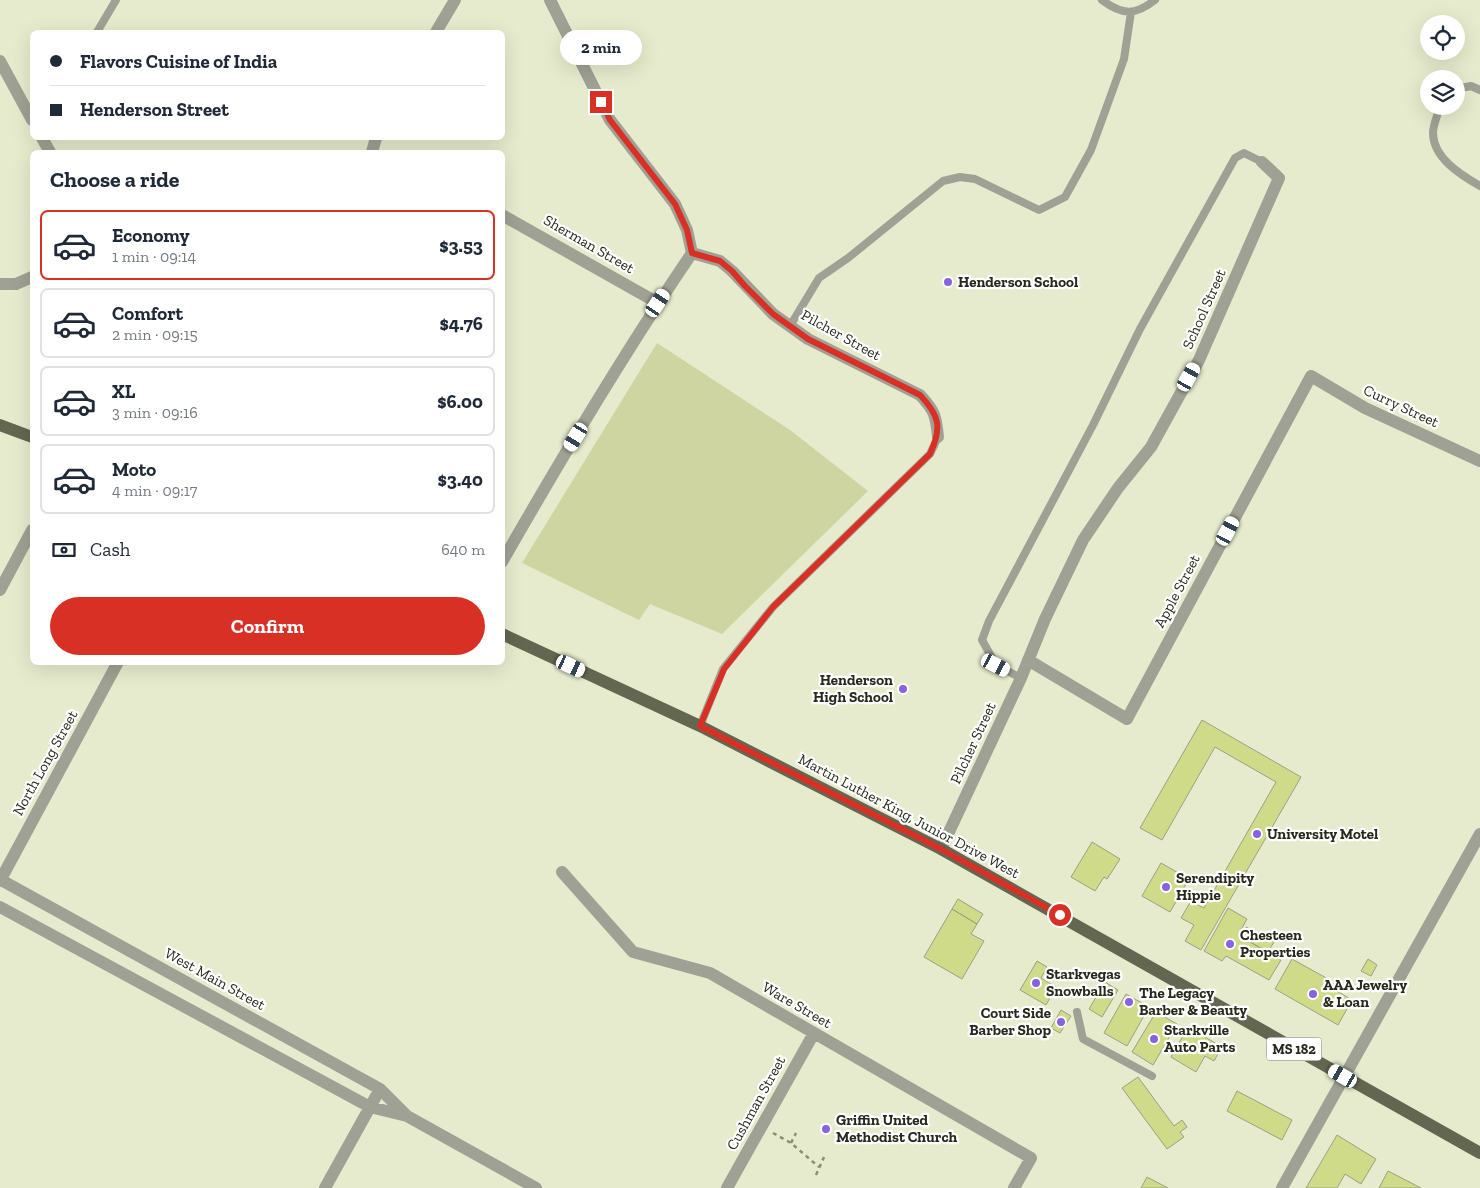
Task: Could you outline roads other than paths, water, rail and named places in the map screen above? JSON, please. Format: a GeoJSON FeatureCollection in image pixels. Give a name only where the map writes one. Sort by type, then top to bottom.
{"type":"FeatureCollection","features":[{"type":"Feature","properties":{"kind":"main road"},"geometry":{"type":"LineString","coordinates":[[0,425],[30,436]]}},
{"type":"Feature","properties":{"kind":"main road","name":"Martin Luther King, Junior Drive West"},"geometry":{"type":"LineString","coordinates":[[505,635],[700,726],[941,849],[1343,1076]]}},
{"type":"Feature","properties":{"kind":"main road","name":"MS 182"},"geometry":{"type":"LineString","coordinates":[[1343,1076],[1480,1153]]}},
{"type":"Feature","properties":{"kind":"street"},"geometry":{"type":"LineString","coordinates":[[437,30],[455,0]]}},
{"type":"Feature","properties":{"kind":"street"},"geometry":{"type":"LineString","coordinates":[[505,557],[599,398],[658,303],[692,253],[687,230],[675,204],[610,120],[550,0]]}},
{"type":"Feature","properties":{"kind":"street"},"geometry":{"type":"LineString","coordinates":[[0,61],[30,116]]}},
{"type":"Feature","properties":{"kind":"street","name":"School Street"},"geometry":{"type":"LineString","coordinates":[[1083,540],[1118,488],[1151,447],[1199,360],[1279,178],[1262,162]]}},
{"type":"Feature","properties":{"kind":"street","name":"Sherman Street"},"geometry":{"type":"LineString","coordinates":[[505,216],[658,303]]}},
{"type":"Feature","properties":{"kind":"street","name":"Pilcher Street"},"geometry":{"type":"LineString","coordinates":[[692,253],[720,261],[773,314],[808,339],[920,395],[932,408],[937,422],[938,437]]}},
{"type":"Feature","properties":{"kind":"street"},"geometry":{"type":"LineString","coordinates":[[0,284],[16,284],[30,278]]}},
{"type":"Feature","properties":{"kind":"street","name":"Curry Street"},"geometry":{"type":"LineString","coordinates":[[1311,376],[1365,408],[1480,461]]}},
{"type":"Feature","properties":{"kind":"street","name":"Apple Street"},"geometry":{"type":"LineString","coordinates":[[1028,660],[1127,719],[1311,376]]}},
{"type":"Feature","properties":{"kind":"street"},"geometry":{"type":"LineString","coordinates":[[0,590],[30,534]]}},
{"type":"Feature","properties":{"kind":"street","name":"Pilcher Street"},"geometry":{"type":"LineString","coordinates":[[941,849],[1021,678],[1045,619],[1083,540]]}},
{"type":"Feature","properties":{"kind":"street","name":"North Long Street"},"geometry":{"type":"LineString","coordinates":[[2,874],[116,665]]}},
{"type":"Feature","properties":{"kind":"street"},"geometry":{"type":"LineString","coordinates":[[1282,1188],[1480,834]]}},
{"type":"Feature","properties":{"kind":"street","name":"Ware Street"},"geometry":{"type":"LineString","coordinates":[[562,872],[632,952],[710,973],[1031,1158],[1014,1188]]}},
{"type":"Feature","properties":{"kind":"street","name":"West Main Street"},"geometry":{"type":"LineString","coordinates":[[2,874],[380,1088],[407,1116]]}},
{"type":"Feature","properties":{"kind":"street","name":"West Main Street"},"geometry":{"type":"LineString","coordinates":[[0,906],[370,1107],[407,1116],[536,1188]]}},
{"type":"Feature","properties":{"kind":"street","name":"Cushman Street"},"geometry":{"type":"LineString","coordinates":[[727,1188],[814,1033]]}},
{"type":"Feature","properties":{"kind":"street"},"geometry":{"type":"LineString","coordinates":[[325,1188],[380,1088]]}},
{"type":"Feature","properties":{"kind":"lane"},"geometry":{"type":"LineString","coordinates":[[98,30],[116,0]]}},
{"type":"Feature","properties":{"kind":"lane"},"geometry":{"type":"LineString","coordinates":[[1102,0],[1114,9],[1131,12],[1144,9],[1155,0]]}},
{"type":"Feature","properties":{"kind":"lane"},"geometry":{"type":"LineString","coordinates":[[790,326],[819,278],[848,258],[944,182],[960,177],[975,179],[1039,210],[1066,197],[1091,150],[1124,58],[1131,12]]}},
{"type":"Feature","properties":{"kind":"lane"},"geometry":{"type":"LineString","coordinates":[[1465,87],[1471,86],[1480,90]]}},
{"type":"Feature","properties":{"kind":"lane"},"geometry":{"type":"LineString","coordinates":[[1438,115],[1433,133],[1438,151],[1458,174],[1480,186]]}},
{"type":"Feature","properties":{"kind":"lane"},"geometry":{"type":"LineString","coordinates":[[1021,678],[996,665],[982,640],[989,621],[1093,425],[1140,329],[1235,158],[1244,153],[1262,162]]}},
{"type":"Feature","properties":{"kind":"lane"},"geometry":{"type":"LineString","coordinates":[[700,726],[724,669],[773,607],[930,454],[938,437]]}},
{"type":"Feature","properties":{"kind":"lane"},"geometry":{"type":"LineString","coordinates":[[1076,1012],[1083,1039],[1152,1076]]}},
{"type":"Feature","properties":{"kind":"place","name":"Henderson School"},"geometry":{"type":"Point","coordinates":[948,282]}},
{"type":"Feature","properties":{"kind":"place","name":"Henderson High School"},"geometry":{"type":"Point","coordinates":[903,689]}},
{"type":"Feature","properties":{"kind":"place","name":"University Motel"},"geometry":{"type":"Point","coordinates":[1257,834]}},
{"type":"Feature","properties":{"kind":"place","name":"Serendipity Hippie"},"geometry":{"type":"Point","coordinates":[1166,887]}},
{"type":"Feature","properties":{"kind":"place","name":"Chesteen Properties"},"geometry":{"type":"Point","coordinates":[1230,944]}},
{"type":"Feature","properties":{"kind":"place","name":"Starkvegas Snowballs"},"geometry":{"type":"Point","coordinates":[1036,983]}},
{"type":"Feature","properties":{"kind":"place","name":"AAA Jewelry & Loan"},"geometry":{"type":"Point","coordinates":[1313,994]}},
{"type":"Feature","properties":{"kind":"place","name":"The Legacy Barber & Beauty"},"geometry":{"type":"Point","coordinates":[1129,1002]}},
{"type":"Feature","properties":{"kind":"place","name":"Court Side Barber Shop"},"geometry":{"type":"Point","coordinates":[1061,1022]}},
{"type":"Feature","properties":{"kind":"place","name":"Starkville Auto Parts"},"geometry":{"type":"Point","coordinates":[1154,1039]}},
{"type":"Feature","properties":{"kind":"place","name":"Griffin United Methodist Church"},"geometry":{"type":"Point","coordinates":[826,1129]}}]}
